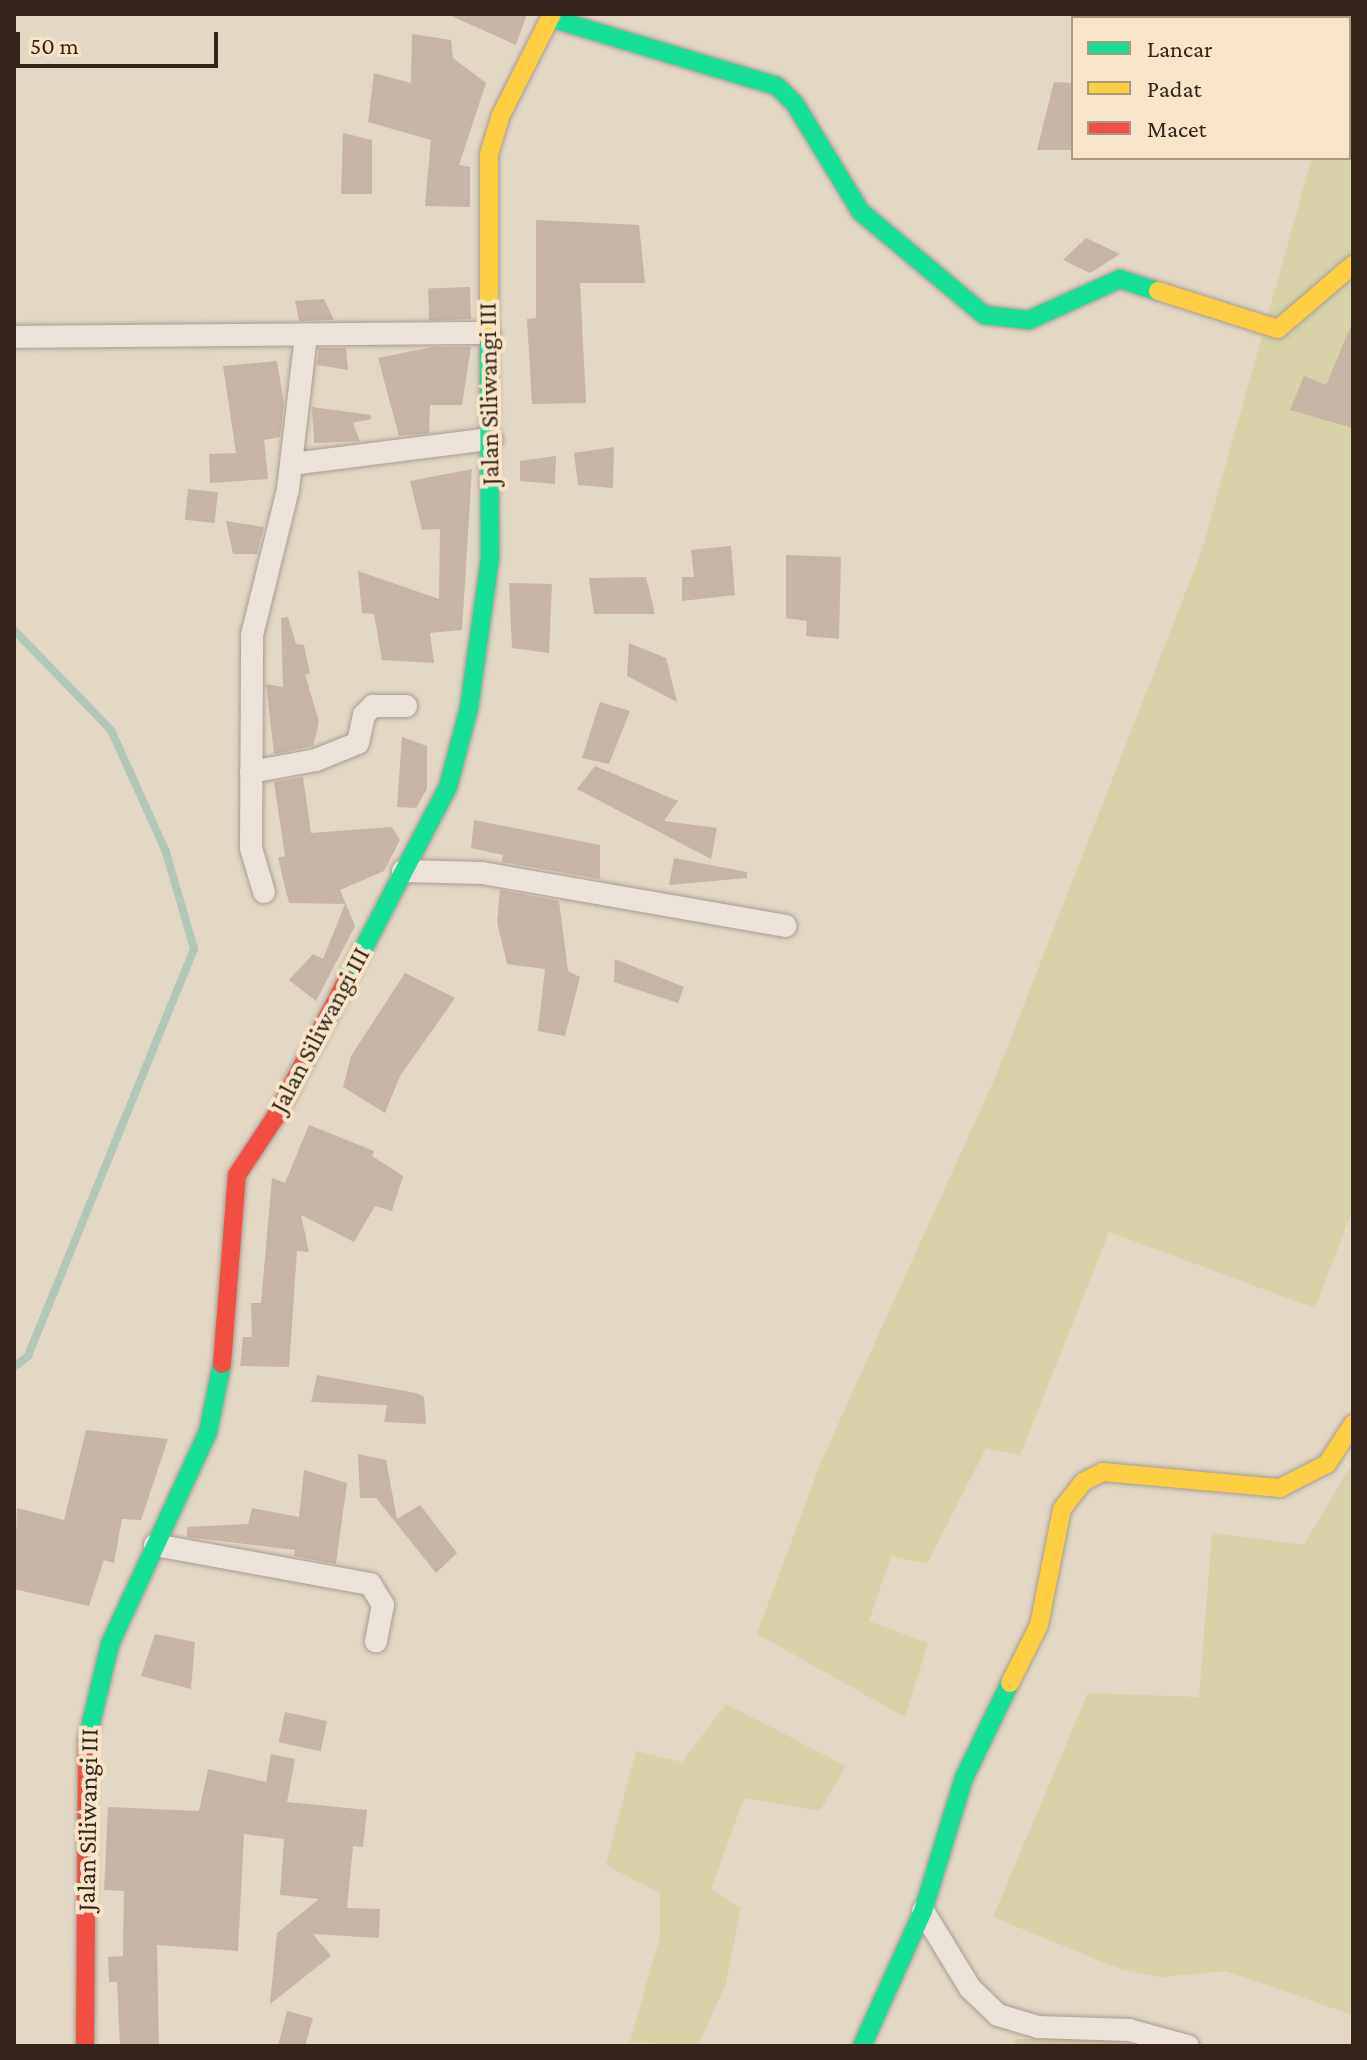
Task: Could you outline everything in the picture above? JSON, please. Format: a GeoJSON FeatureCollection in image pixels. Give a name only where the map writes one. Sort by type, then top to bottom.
{"type":"FeatureCollection","features":[{"type":"Feature","properties":{"kind":"street"},"geometry":{"type":"LineString","coordinates":[[551,16],[787,92],[861,212],[984,315],[1029,320],[1120,279],[1267,329],[1293,320],[1353,265]]}},
{"type":"Feature","properties":{"kind":"street","name":"Jalan Siliwangi III"},"geometry":{"type":"LineString","coordinates":[[85,2046],[87,1725],[110,1644],[208,1432],[224,1355],[230,1204],[237,1175],[276,1116],[448,787],[480,657],[490,559],[489,154],[500,117],[551,16]]}},
{"type":"Feature","properties":{"kind":"street"},"geometry":{"type":"LineString","coordinates":[[14,337],[489,333]]}},
{"type":"Feature","properties":{"kind":"street"},"geometry":{"type":"LineString","coordinates":[[264,892],[252,863],[253,623],[269,584],[292,464],[306,335]]}},
{"type":"Feature","properties":{"kind":"street"},"geometry":{"type":"LineString","coordinates":[[292,464],[491,439]]}},
{"type":"Feature","properties":{"kind":"street"},"geometry":{"type":"LineString","coordinates":[[251,772],[316,760],[358,743],[364,715],[373,706],[406,706]]}},
{"type":"Feature","properties":{"kind":"street"},"geometry":{"type":"LineString","coordinates":[[403,871],[482,873],[785,926]]}},
{"type":"Feature","properties":{"kind":"street"},"geometry":{"type":"LineString","coordinates":[[862,2046],[923,1911],[964,1778],[1039,1625],[1062,1509],[1083,1482],[1103,1472],[1280,1488],[1327,1464],[1353,1424]]}},
{"type":"Feature","properties":{"kind":"street"},"geometry":{"type":"LineString","coordinates":[[155,1545],[370,1584],[383,1605],[376,1641]]}},
{"type":"Feature","properties":{"kind":"street"},"geometry":{"type":"LineString","coordinates":[[923,1911],[970,1988],[998,2015],[1038,2027],[1129,2030],[1188,2046]]}},
{"type":"Feature","properties":{"kind":"shaded area"},"geometry":{"type":"Polygon","coordinates":[[[1325,14],[1353,14],[1353,1209],[1315,1308],[1109,1232],[1020,1455],[986,1448],[927,1564],[891,1556],[869,1621],[928,1643],[905,1717],[757,1634],[821,1462],[998,1071],[1201,553],[1311,160],[1351,160],[1351,16],[1325,14]]]}},
{"type":"Feature","properties":{"kind":"shaded area"},"geometry":{"type":"Polygon","coordinates":[[[1353,1462],[1353,2015],[1226,1971],[1160,1977],[1120,1969],[993,1917],[1088,1693],[1199,1697],[1212,1533],[1304,1545],[1353,1462]]]}},
{"type":"Feature","properties":{"kind":"shaded area"},"geometry":{"type":"Polygon","coordinates":[[[726,1704],[846,1766],[820,1811],[744,1798],[711,1889],[741,1908],[726,1983],[698,2046],[630,2042],[660,1936],[660,1893],[606,1865],[636,1751],[682,1762],[726,1704]]]}},
{"type":"Feature","properties":{"kind":"shaded area"},"geometry":{"type":"Polygon","coordinates":[[[1016,2039],[1098,2039],[1143,2046],[1014,2046],[1016,2039]]]}},
{"type":"Feature","properties":{"kind":"building"},"geometry":{"type":"Polygon","coordinates":[[[447,14],[527,14],[516,45],[447,14]]]}},
{"type":"Feature","properties":{"kind":"building"},"geometry":{"type":"Polygon","coordinates":[[[412,34],[451,40],[453,58],[486,83],[459,165],[470,167],[470,207],[425,206],[431,140],[368,122],[374,73],[411,83],[412,34]]]}},
{"type":"Feature","properties":{"kind":"building"},"geometry":{"type":"Polygon","coordinates":[[[1054,82],[1071,83],[1071,150],[1037,150],[1054,82]]]}},
{"type":"Feature","properties":{"kind":"building"},"geometry":{"type":"Polygon","coordinates":[[[343,133],[372,140],[372,194],[341,194],[343,133]]]}},
{"type":"Feature","properties":{"kind":"building"},"geometry":{"type":"Polygon","coordinates":[[[536,220],[639,225],[645,283],[580,283],[586,403],[532,404],[527,319],[536,318],[536,220]]]}},
{"type":"Feature","properties":{"kind":"building"},"geometry":{"type":"Polygon","coordinates":[[[1086,238],[1120,254],[1090,273],[1063,260],[1086,238]]]}},
{"type":"Feature","properties":{"kind":"building"},"geometry":{"type":"Polygon","coordinates":[[[470,287],[471,319],[429,320],[428,288],[470,287]]]}},
{"type":"Feature","properties":{"kind":"building"},"geometry":{"type":"Polygon","coordinates":[[[324,299],[334,320],[299,321],[295,301],[324,299]]]}},
{"type":"Feature","properties":{"kind":"building"},"geometry":{"type":"Polygon","coordinates":[[[1353,321],[1353,428],[1290,410],[1304,376],[1326,385],[1353,321]]]}},
{"type":"Feature","properties":{"kind":"building"},"geometry":{"type":"Polygon","coordinates":[[[432,347],[471,347],[462,405],[430,405],[429,433],[399,436],[378,358],[432,347]]]}},
{"type":"Feature","properties":{"kind":"building"},"geometry":{"type":"Polygon","coordinates":[[[319,348],[346,348],[348,370],[317,365],[319,348]]]}},
{"type":"Feature","properties":{"kind":"building"},"geometry":{"type":"Polygon","coordinates":[[[277,361],[284,404],[280,437],[264,440],[268,479],[210,483],[209,454],[236,453],[223,366],[277,361]]]}},
{"type":"Feature","properties":{"kind":"building"},"geometry":{"type":"Polygon","coordinates":[[[312,407],[371,415],[371,419],[353,423],[360,441],[314,443],[312,407]]]}},
{"type":"Feature","properties":{"kind":"building"},"geometry":{"type":"Polygon","coordinates":[[[614,447],[613,488],[578,485],[574,453],[614,447]]]}},
{"type":"Feature","properties":{"kind":"building"},"geometry":{"type":"Polygon","coordinates":[[[556,456],[555,484],[520,481],[520,461],[556,456]]]}},
{"type":"Feature","properties":{"kind":"building"},"geometry":{"type":"Polygon","coordinates":[[[472,469],[462,630],[430,633],[434,663],[382,660],[374,614],[362,613],[358,571],[439,599],[440,529],[422,530],[410,481],[472,469]]]}},
{"type":"Feature","properties":{"kind":"building"},"geometry":{"type":"Polygon","coordinates":[[[188,489],[218,492],[215,523],[185,520],[188,489]]]}},
{"type":"Feature","properties":{"kind":"building"},"geometry":{"type":"Polygon","coordinates":[[[226,521],[264,527],[257,554],[233,554],[226,521]]]}},
{"type":"Feature","properties":{"kind":"building"},"geometry":{"type":"Polygon","coordinates":[[[731,546],[735,595],[682,601],[682,577],[694,577],[691,550],[731,546]]]}},
{"type":"Feature","properties":{"kind":"building"},"geometry":{"type":"Polygon","coordinates":[[[786,555],[841,557],[839,639],[806,636],[807,621],[786,618],[786,555]]]}},
{"type":"Feature","properties":{"kind":"building"},"geometry":{"type":"Polygon","coordinates":[[[646,577],[655,614],[594,614],[589,578],[646,577]]]}},
{"type":"Feature","properties":{"kind":"building"},"geometry":{"type":"Polygon","coordinates":[[[509,583],[552,584],[549,653],[512,648],[509,583]]]}},
{"type":"Feature","properties":{"kind":"building"},"geometry":{"type":"Polygon","coordinates":[[[288,617],[296,644],[304,645],[310,674],[305,674],[319,722],[313,746],[274,754],[266,684],[283,687],[281,618],[288,617]]]}},
{"type":"Feature","properties":{"kind":"building"},"geometry":{"type":"Polygon","coordinates":[[[629,643],[666,658],[677,702],[627,676],[629,643]]]}},
{"type":"Feature","properties":{"kind":"building"},"geometry":{"type":"Polygon","coordinates":[[[600,702],[630,711],[609,764],[582,758],[600,702]]]}},
{"type":"Feature","properties":{"kind":"building"},"geometry":{"type":"Polygon","coordinates":[[[402,737],[427,746],[427,789],[416,808],[397,807],[402,737]]]}},
{"type":"Feature","properties":{"kind":"building"},"geometry":{"type":"Polygon","coordinates":[[[595,766],[678,801],[664,821],[717,828],[711,859],[577,789],[595,766]]]}},
{"type":"Feature","properties":{"kind":"building"},"geometry":{"type":"Polygon","coordinates":[[[303,777],[311,833],[392,827],[400,840],[384,871],[340,890],[355,926],[316,1001],[289,980],[313,954],[323,959],[345,904],[289,903],[278,858],[285,856],[274,782],[303,777]]]}},
{"type":"Feature","properties":{"kind":"building"},"geometry":{"type":"Polygon","coordinates":[[[474,820],[600,845],[600,879],[502,862],[503,855],[471,848],[474,820]]]}},
{"type":"Feature","properties":{"kind":"building"},"geometry":{"type":"Polygon","coordinates":[[[674,858],[747,872],[747,878],[669,885],[674,858]]]}},
{"type":"Feature","properties":{"kind":"building"},"geometry":{"type":"Polygon","coordinates":[[[500,890],[559,901],[568,971],[580,977],[565,1036],[538,1031],[545,969],[507,964],[497,922],[500,890]]]}},
{"type":"Feature","properties":{"kind":"building"},"geometry":{"type":"Polygon","coordinates":[[[615,959],[684,987],[678,1003],[614,982],[615,959]]]}},
{"type":"Feature","properties":{"kind":"building"},"geometry":{"type":"Polygon","coordinates":[[[405,973],[455,998],[400,1076],[385,1113],[343,1087],[351,1056],[405,973]]]}},
{"type":"Feature","properties":{"kind":"building"},"geometry":{"type":"Polygon","coordinates":[[[309,1125],[374,1151],[372,1156],[403,1176],[392,1211],[375,1206],[354,1242],[301,1215],[309,1252],[297,1251],[289,1367],[240,1366],[243,1337],[252,1337],[251,1303],[261,1303],[272,1178],[285,1183],[309,1125]]]}},
{"type":"Feature","properties":{"kind":"building"},"geometry":{"type":"Polygon","coordinates":[[[317,1375],[416,1393],[424,1397],[426,1424],[384,1422],[387,1405],[311,1402],[317,1375]]]}},
{"type":"Feature","properties":{"kind":"building"},"geometry":{"type":"Polygon","coordinates":[[[86,1430],[168,1439],[141,1520],[122,1519],[114,1563],[104,1560],[89,1606],[14,1589],[17,1508],[64,1520],[86,1430]]]}},
{"type":"Feature","properties":{"kind":"building"},"geometry":{"type":"Polygon","coordinates":[[[358,1454],[386,1460],[397,1519],[420,1505],[457,1553],[436,1573],[376,1498],[360,1498],[358,1454]]]}},
{"type":"Feature","properties":{"kind":"building"},"geometry":{"type":"Polygon","coordinates":[[[304,1470],[347,1483],[336,1564],[294,1556],[295,1550],[187,1537],[187,1527],[248,1524],[252,1508],[299,1517],[304,1470]]]}},
{"type":"Feature","properties":{"kind":"building"},"geometry":{"type":"Polygon","coordinates":[[[155,1634],[195,1642],[191,1689],[141,1676],[155,1634]]]}},
{"type":"Feature","properties":{"kind":"building"},"geometry":{"type":"Polygon","coordinates":[[[285,1712],[327,1721],[321,1751],[279,1742],[285,1712]]]}},
{"type":"Feature","properties":{"kind":"building"},"geometry":{"type":"Polygon","coordinates":[[[271,1754],[295,1759],[287,1802],[367,1810],[363,1847],[353,1846],[347,1908],[380,1909],[379,1938],[313,1934],[331,1956],[270,2004],[277,1933],[319,1899],[280,1895],[284,1839],[244,1834],[238,1951],[157,1945],[159,2046],[120,2046],[117,1982],[109,1982],[108,1957],[123,1956],[124,1891],[104,1890],[108,1807],[199,1811],[208,1769],[266,1782],[271,1754]]]}},
{"type":"Feature","properties":{"kind":"building"},"geometry":{"type":"Polygon","coordinates":[[[287,2011],[313,2018],[305,2046],[278,2046],[287,2011]]]}},
{"type":"Feature","properties":{"kind":"waterway"},"geometry":{"type":"LineString","coordinates":[[14,630],[111,730],[166,852],[194,949],[28,1356],[14,1367]]}},
{"type":"Feature","properties":{"kind":"traffic: fast"},"geometry":{"type":"LineString","coordinates":[[550,18],[777,86],[795,104],[861,212],[984,315],[1029,320],[1120,279],[1158,291]]}},
{"type":"Feature","properties":{"kind":"traffic: fast"},"geometry":{"type":"LineString","coordinates":[[347,980],[448,787],[469,708],[490,559],[489,338]]}},
{"type":"Feature","properties":{"kind":"traffic: fast"},"geometry":{"type":"LineString","coordinates":[[87,1740],[110,1644],[208,1432],[222,1364]]}},
{"type":"Feature","properties":{"kind":"traffic: fast"},"geometry":{"type":"LineString","coordinates":[[862,2046],[923,1911],[964,1778],[1010,1683]]}},
{"type":"Feature","properties":{"kind":"traffic: slow"},"geometry":{"type":"LineString","coordinates":[[489,338],[489,154],[500,117],[552,14]]}},
{"type":"Feature","properties":{"kind":"traffic: slow"},"geometry":{"type":"LineString","coordinates":[[1158,291],[1278,329],[1353,265]]}},
{"type":"Feature","properties":{"kind":"traffic: slow"},"geometry":{"type":"LineString","coordinates":[[1010,1683],[1039,1625],[1062,1509],[1083,1482],[1103,1472],[1280,1488],[1327,1464],[1353,1424]]}},
{"type":"Feature","properties":{"kind":"traffic: jam"},"geometry":{"type":"LineString","coordinates":[[222,1364],[237,1175],[276,1116],[347,980]]}},
{"type":"Feature","properties":{"kind":"traffic: jam"},"geometry":{"type":"LineString","coordinates":[[85,2046],[87,1740]]}}]}
